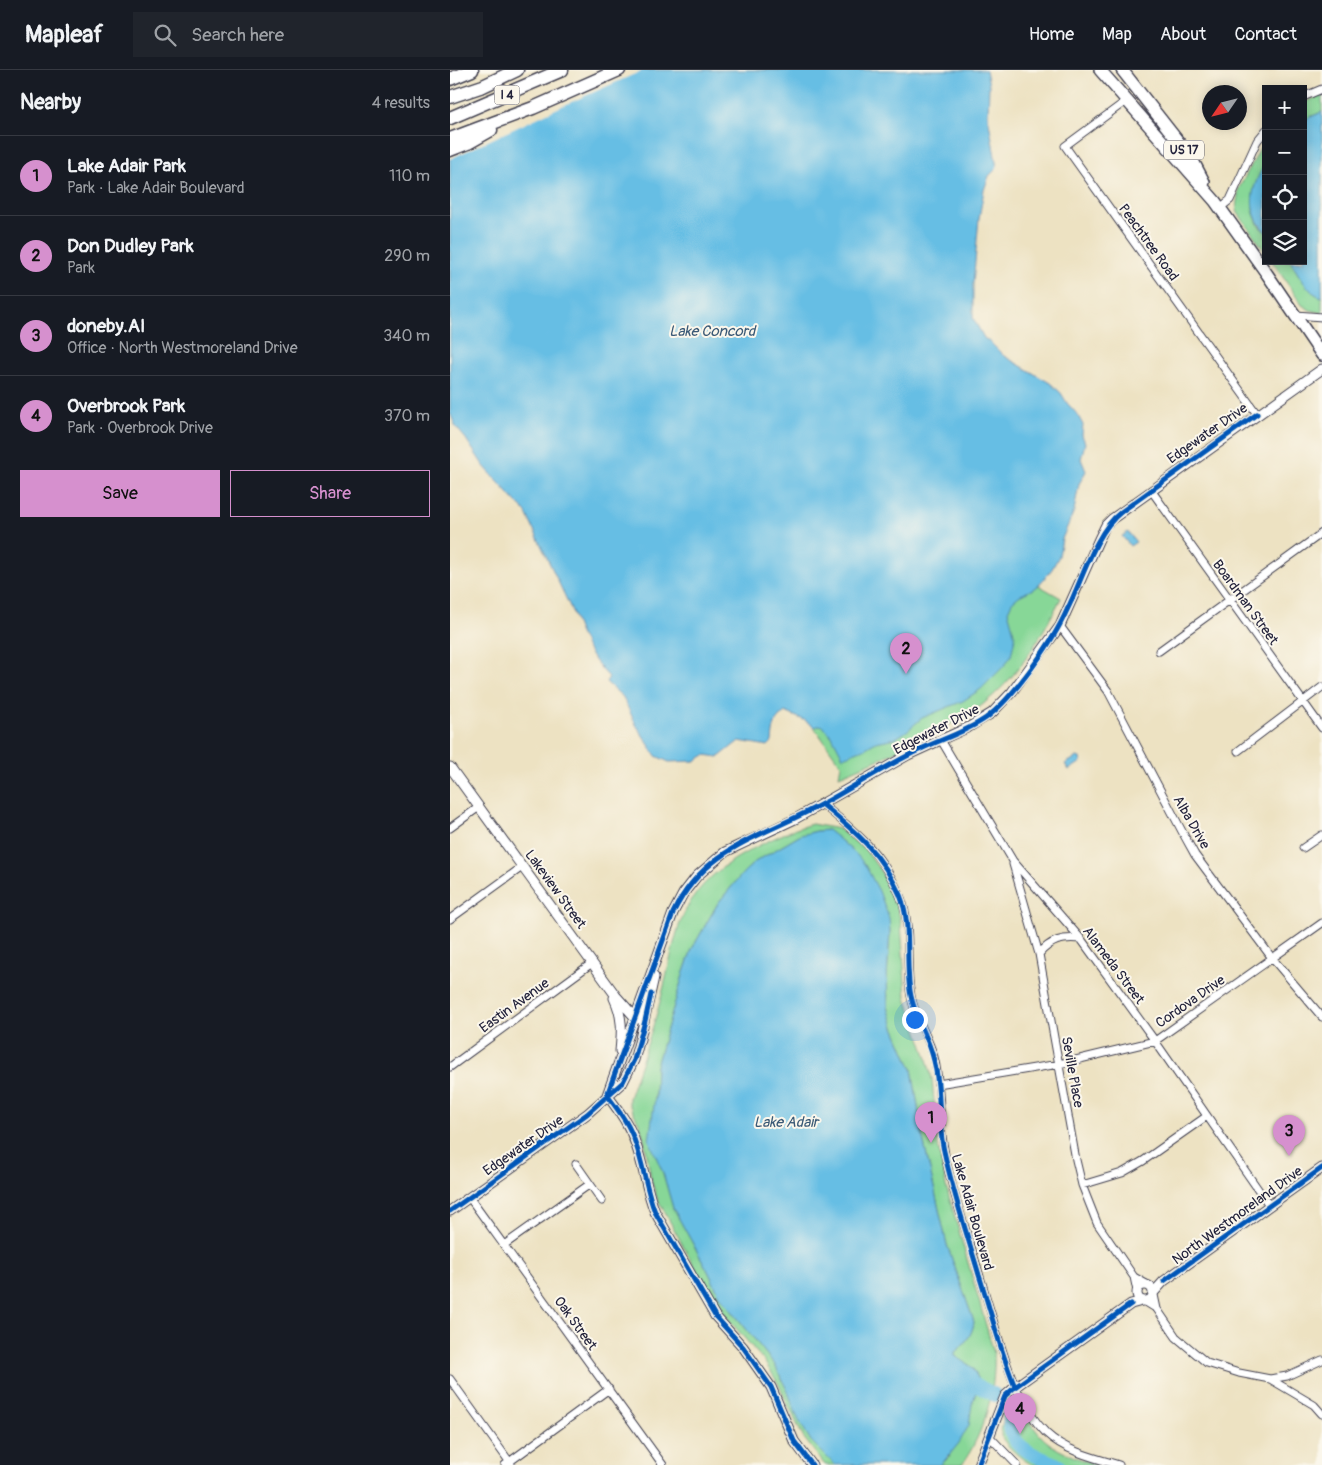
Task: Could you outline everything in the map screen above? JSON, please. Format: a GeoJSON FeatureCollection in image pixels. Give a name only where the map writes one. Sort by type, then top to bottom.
{"type":"FeatureCollection","features":[{"type":"Feature","properties":{"kind":"highway"},"geometry":{"type":"LineString","coordinates":[[450,79],[472,70]]}},
{"type":"Feature","properties":{"kind":"highway"},"geometry":{"type":"LineString","coordinates":[[450,98],[483,86],[517,70]]}},
{"type":"Feature","properties":{"kind":"highway","name":"I 4"},"geometry":{"type":"LineString","coordinates":[[450,118],[562,70]]}},
{"type":"Feature","properties":{"kind":"highway"},"geometry":{"type":"LineString","coordinates":[[450,139],[533,108],[618,70]]}},
{"type":"Feature","properties":{"kind":"highway","name":"US 17"},"geometry":{"type":"LineString","coordinates":[[1100,70],[1217,204],[1322,355]]}},
{"type":"Feature","properties":{"kind":"highway","name":"US 17"},"geometry":{"type":"LineString","coordinates":[[1122,70],[1192,159],[1217,204]]}},
{"type":"Feature","properties":{"kind":"highway"},"geometry":{"type":"LineString","coordinates":[[450,150],[468,143],[533,108]]}},
{"type":"Feature","properties":{"kind":"street"},"geometry":{"type":"LineString","coordinates":[[1307,95],[1322,89]]}},
{"type":"Feature","properties":{"kind":"street","name":"Peachtree Road"},"geometry":{"type":"LineString","coordinates":[[1126,101],[1065,146],[1258,414]]}},
{"type":"Feature","properties":{"kind":"street"},"geometry":{"type":"LineString","coordinates":[[1217,204],[1230,200],[1257,140],[1262,134]]}},
{"type":"Feature","properties":{"kind":"street"},"geometry":{"type":"LineString","coordinates":[[1296,315],[1322,317]]}},
{"type":"Feature","properties":{"kind":"street","name":"Edgewater Drive"},"geometry":{"type":"LineString","coordinates":[[607,1095],[677,906],[688,888],[704,869],[732,848],[822,804],[908,755],[981,721],[999,707],[1060,626],[1106,525],[1116,515],[1322,369]]}},
{"type":"Feature","properties":{"kind":"street","name":"Boardman Street"},"geometry":{"type":"LineString","coordinates":[[1151,490],[1322,728]]}},
{"type":"Feature","properties":{"kind":"street"},"geometry":{"type":"LineString","coordinates":[[1159,651],[1322,533]]}},
{"type":"Feature","properties":{"kind":"street","name":"Alba Drive"},"geometry":{"type":"LineString","coordinates":[[1060,626],[1108,691],[1188,843],[1272,958],[1322,1017]]}},
{"type":"Feature","properties":{"kind":"street"},"geometry":{"type":"LineString","coordinates":[[1238,751],[1322,687]]}},
{"type":"Feature","properties":{"kind":"street","name":"Alameda Street"},"geometry":{"type":"LineString","coordinates":[[941,740],[1012,861],[1081,939],[1155,1041],[1269,1205]]}},
{"type":"Feature","properties":{"kind":"street","name":"Lakeview Street"},"geometry":{"type":"LineString","coordinates":[[450,767],[609,986],[629,1012],[645,1021]]}},
{"type":"Feature","properties":{"kind":"street","name":"Lake Adair Boulevard"},"geometry":{"type":"LineString","coordinates":[[822,804],[870,846],[886,867],[900,894],[907,923],[910,995],[916,1016],[934,1056],[944,1148],[954,1189],[1008,1371],[1015,1387],[1038,1423],[1053,1438],[1075,1451],[1119,1465]]}},
{"type":"Feature","properties":{"kind":"street"},"geometry":{"type":"LineString","coordinates":[[450,828],[479,807]]}},
{"type":"Feature","properties":{"kind":"street"},"geometry":{"type":"LineString","coordinates":[[1303,848],[1322,835]]}},
{"type":"Feature","properties":{"kind":"street","name":"Seville Place"},"geometry":{"type":"LineString","coordinates":[[1012,861],[1039,954],[1082,1185],[1097,1223],[1134,1277],[1140,1297]]}},
{"type":"Feature","properties":{"kind":"street"},"geometry":{"type":"LineString","coordinates":[[450,919],[522,867]]}},
{"type":"Feature","properties":{"kind":"street","name":"Cordova Drive"},"geometry":{"type":"LineString","coordinates":[[938,1084],[1059,1064],[1155,1041],[1322,923]]}},
{"type":"Feature","properties":{"kind":"street"},"geometry":{"type":"LineString","coordinates":[[1039,954],[1046,946],[1056,940],[1066,938],[1081,939]]}},
{"type":"Feature","properties":{"kind":"street","name":"Edgewater Drive"},"geometry":{"type":"LineString","coordinates":[[450,1211],[580,1120],[623,1082],[634,1060],[645,1021],[656,962]]}},
{"type":"Feature","properties":{"kind":"street","name":"Eastin Avenue"},"geometry":{"type":"LineString","coordinates":[[450,1067],[592,963]]}},
{"type":"Feature","properties":{"kind":"street"},"geometry":{"type":"LineString","coordinates":[[609,986],[619,1009],[622,1030],[619,1064]]}},
{"type":"Feature","properties":{"kind":"street"},"geometry":{"type":"LineString","coordinates":[[607,1095],[623,1115],[630,1128],[637,1146],[649,1197],[655,1212],[715,1316],[743,1347],[771,1387],[794,1441],[812,1465]]}},
{"type":"Feature","properties":{"kind":"street"},"geometry":{"type":"LineString","coordinates":[[1082,1185],[1122,1173],[1144,1161],[1207,1116]]}},
{"type":"Feature","properties":{"kind":"street"},"geometry":{"type":"LineString","coordinates":[[576,1164],[602,1201]]}},
{"type":"Feature","properties":{"kind":"street","name":"North Westmoreland Drive"},"geometry":{"type":"LineString","coordinates":[[1151,1289],[1322,1168]]}},
{"type":"Feature","properties":{"kind":"street"},"geometry":{"type":"LineString","coordinates":[[504,1245],[590,1184]]}},
{"type":"Feature","properties":{"kind":"street","name":"Oak Street"},"geometry":{"type":"LineString","coordinates":[[469,1197],[663,1465]]}},
{"type":"Feature","properties":{"kind":"street","name":"Seville Place"},"geometry":{"type":"LineString","coordinates":[[1134,1277],[1151,1289]]}},
{"type":"Feature","properties":{"kind":"street"},"geometry":{"type":"LineString","coordinates":[[1140,1297],[1140,1286],[1151,1289]]}},
{"type":"Feature","properties":{"kind":"street"},"geometry":{"type":"LineString","coordinates":[[978,1465],[1006,1396],[1015,1387],[1140,1297],[1151,1299],[1151,1289]]}},
{"type":"Feature","properties":{"kind":"street"},"geometry":{"type":"LineString","coordinates":[[1151,1289],[1158,1309],[1176,1337],[1207,1363],[1239,1373],[1270,1379],[1314,1405],[1322,1414]]}},
{"type":"Feature","properties":{"kind":"street"},"geometry":{"type":"LineString","coordinates":[[1140,1297],[1158,1309]]}},
{"type":"Feature","properties":{"kind":"street"},"geometry":{"type":"LineString","coordinates":[[1270,1379],[1287,1376],[1322,1360]]}},
{"type":"Feature","properties":{"kind":"street"},"geometry":{"type":"LineString","coordinates":[[450,1379],[509,1464],[609,1389]]}},
{"type":"Feature","properties":{"kind":"street"},"geometry":{"type":"LineString","coordinates":[[990,1437],[1017,1465]]}},
{"type":"Feature","properties":{"kind":"green space"},"geometry":{"type":"Polygon","coordinates":[[[1322,95],[1322,112],[1307,118],[1307,101],[1322,95]]]}},
{"type":"Feature","properties":{"kind":"green space"},"geometry":{"type":"Polygon","coordinates":[[[1262,145],[1262,171],[1254,188],[1253,211],[1262,229],[1262,247],[1238,213],[1236,207],[1238,190],[1262,145]]]}},
{"type":"Feature","properties":{"kind":"green space"},"geometry":{"type":"Polygon","coordinates":[[[1275,265],[1292,265],[1312,292],[1322,297],[1322,313],[1310,310],[1302,305],[1275,265]]]}},
{"type":"Feature","properties":{"kind":"green space"},"geometry":{"type":"Polygon","coordinates":[[[1026,578],[1061,598],[1030,653],[1011,678],[982,705],[963,717],[888,755],[839,776],[841,765],[784,685],[1026,578]]]}},
{"type":"Feature","properties":{"kind":"green space"},"geometry":{"type":"Polygon","coordinates":[[[812,824],[839,829],[865,849],[895,897],[901,923],[906,998],[926,1055],[932,1079],[938,1146],[946,1186],[994,1353],[993,1382],[987,1411],[977,1439],[962,1465],[941,1465],[949,1457],[978,1386],[978,1378],[972,1367],[955,1356],[955,1352],[970,1335],[974,1322],[947,1245],[923,1139],[912,1069],[894,1027],[888,1007],[887,978],[890,931],[857,855],[839,839],[827,830],[801,835],[755,862],[718,903],[692,949],[684,972],[656,1066],[655,1098],[663,1173],[673,1208],[720,1296],[775,1365],[811,1441],[835,1465],[825,1465],[803,1437],[778,1383],[764,1361],[729,1320],[703,1282],[657,1198],[640,1125],[629,1104],[629,1098],[657,1011],[680,923],[695,895],[704,884],[726,865],[752,849],[812,824]]]}},
{"type":"Feature","properties":{"kind":"green space"},"geometry":{"type":"Polygon","coordinates":[[[1017,1405],[1045,1440],[1066,1453],[1097,1465],[1033,1465],[1019,1456],[1001,1436],[1007,1412],[1017,1405]]]}},
{"type":"Feature","properties":{"kind":"water","name":"Lake Concord"},"geometry":{"type":"Polygon","coordinates":[[[631,70],[986,70],[989,85],[988,116],[997,168],[989,176],[984,190],[979,218],[973,284],[973,318],[984,338],[1004,356],[1050,383],[1061,393],[1077,414],[1083,425],[1082,435],[1085,443],[1081,459],[1086,471],[1079,484],[1074,511],[1062,539],[1059,556],[1052,569],[1037,587],[1019,596],[1012,602],[1008,611],[1015,637],[1011,656],[1004,666],[981,689],[963,701],[922,718],[896,738],[876,742],[843,757],[833,738],[822,725],[815,727],[785,712],[776,721],[772,742],[768,746],[739,741],[719,757],[705,755],[695,761],[669,762],[656,756],[635,723],[623,697],[606,682],[609,677],[586,647],[572,611],[526,513],[483,465],[456,427],[450,413],[450,158],[631,70]]]}},
{"type":"Feature","properties":{"kind":"water"},"geometry":{"type":"Polygon","coordinates":[[[1322,112],[1322,297],[1312,292],[1292,265],[1307,265],[1307,118],[1322,112]]]}},
{"type":"Feature","properties":{"kind":"water"},"geometry":{"type":"Polygon","coordinates":[[[1262,169],[1262,228],[1255,215],[1252,198],[1262,169]]]}},
{"type":"Feature","properties":{"kind":"water"},"geometry":{"type":"Polygon","coordinates":[[[1128,532],[1136,542],[1130,546],[1122,536],[1128,532]]]}},
{"type":"Feature","properties":{"kind":"water"},"geometry":{"type":"Polygon","coordinates":[[[1077,757],[1080,758],[1081,762],[1069,770],[1065,764],[1077,757]]]}},
{"type":"Feature","properties":{"kind":"water","name":"Lake Adair"},"geometry":{"type":"Polygon","coordinates":[[[828,830],[857,855],[865,865],[879,891],[889,918],[888,1007],[894,1027],[912,1069],[923,1139],[947,1245],[974,1322],[968,1339],[955,1352],[955,1356],[972,1367],[978,1378],[978,1386],[972,1404],[969,1425],[959,1443],[941,1465],[835,1465],[811,1441],[798,1419],[775,1365],[720,1296],[673,1208],[663,1173],[649,1140],[655,1098],[656,1066],[692,949],[718,903],[755,862],[801,835],[828,830]]]}},
{"type":"Feature","properties":{"kind":"pier"},"geometry":{"type":"Polygon","coordinates":[[[623,70],[644,70],[450,159],[450,155],[509,114],[623,70]]]}},
{"type":"Feature","properties":{"kind":"waterway"},"geometry":{"type":"LineString","coordinates":[[962,1378],[995,1395]]}},
{"type":"Feature","properties":{"kind":"waterway"},"geometry":{"type":"LineString","coordinates":[[1008,1407],[1011,1431],[1018,1443],[1044,1460],[1058,1465]]}},
{"type":"Feature","properties":{"kind":"cycle path"},"geometry":{"type":"LineString","coordinates":[[607,1095],[673,913],[686,890],[701,872],[737,846],[822,804],[908,755],[978,723],[997,709],[1020,683],[1052,638],[1073,598],[1096,544],[1112,521],[1121,512],[1257,414]]}},
{"type":"Feature","properties":{"kind":"cycle path"},"geometry":{"type":"LineString","coordinates":[[822,804],[846,824],[885,867],[893,880],[904,907],[911,996],[915,1012],[931,1049],[936,1068],[942,1139],[948,1167],[960,1213],[1015,1387]]}},
{"type":"Feature","properties":{"kind":"cycle path"},"geometry":{"type":"LineString","coordinates":[[450,1211],[587,1114],[623,1082],[634,1060],[651,994]]}},
{"type":"Feature","properties":{"kind":"cycle path"},"geometry":{"type":"LineString","coordinates":[[607,1095],[624,1118],[634,1138],[655,1212],[715,1316],[743,1347],[771,1387],[794,1441],[812,1465]]}},
{"type":"Feature","properties":{"kind":"cycle path"},"geometry":{"type":"LineString","coordinates":[[1164,1281],[1322,1168]]}},
{"type":"Feature","properties":{"kind":"cycle path"},"geometry":{"type":"LineString","coordinates":[[978,1465],[1005,1396],[1131,1304]]}},
{"type":"Feature","properties":{"kind":"place","name":"Don Dudley Park"},"geometry":{"type":"Point","coordinates":[906,674]}},
{"type":"Feature","properties":{"kind":"place","name":"Lake Adair Park"},"geometry":{"type":"Point","coordinates":[931,1143]}},
{"type":"Feature","properties":{"kind":"place","name":"doneby.AI"},"geometry":{"type":"Point","coordinates":[1289,1156]}},
{"type":"Feature","properties":{"kind":"place","name":"Overbrook Park"},"geometry":{"type":"Point","coordinates":[1020,1434]}}]}
